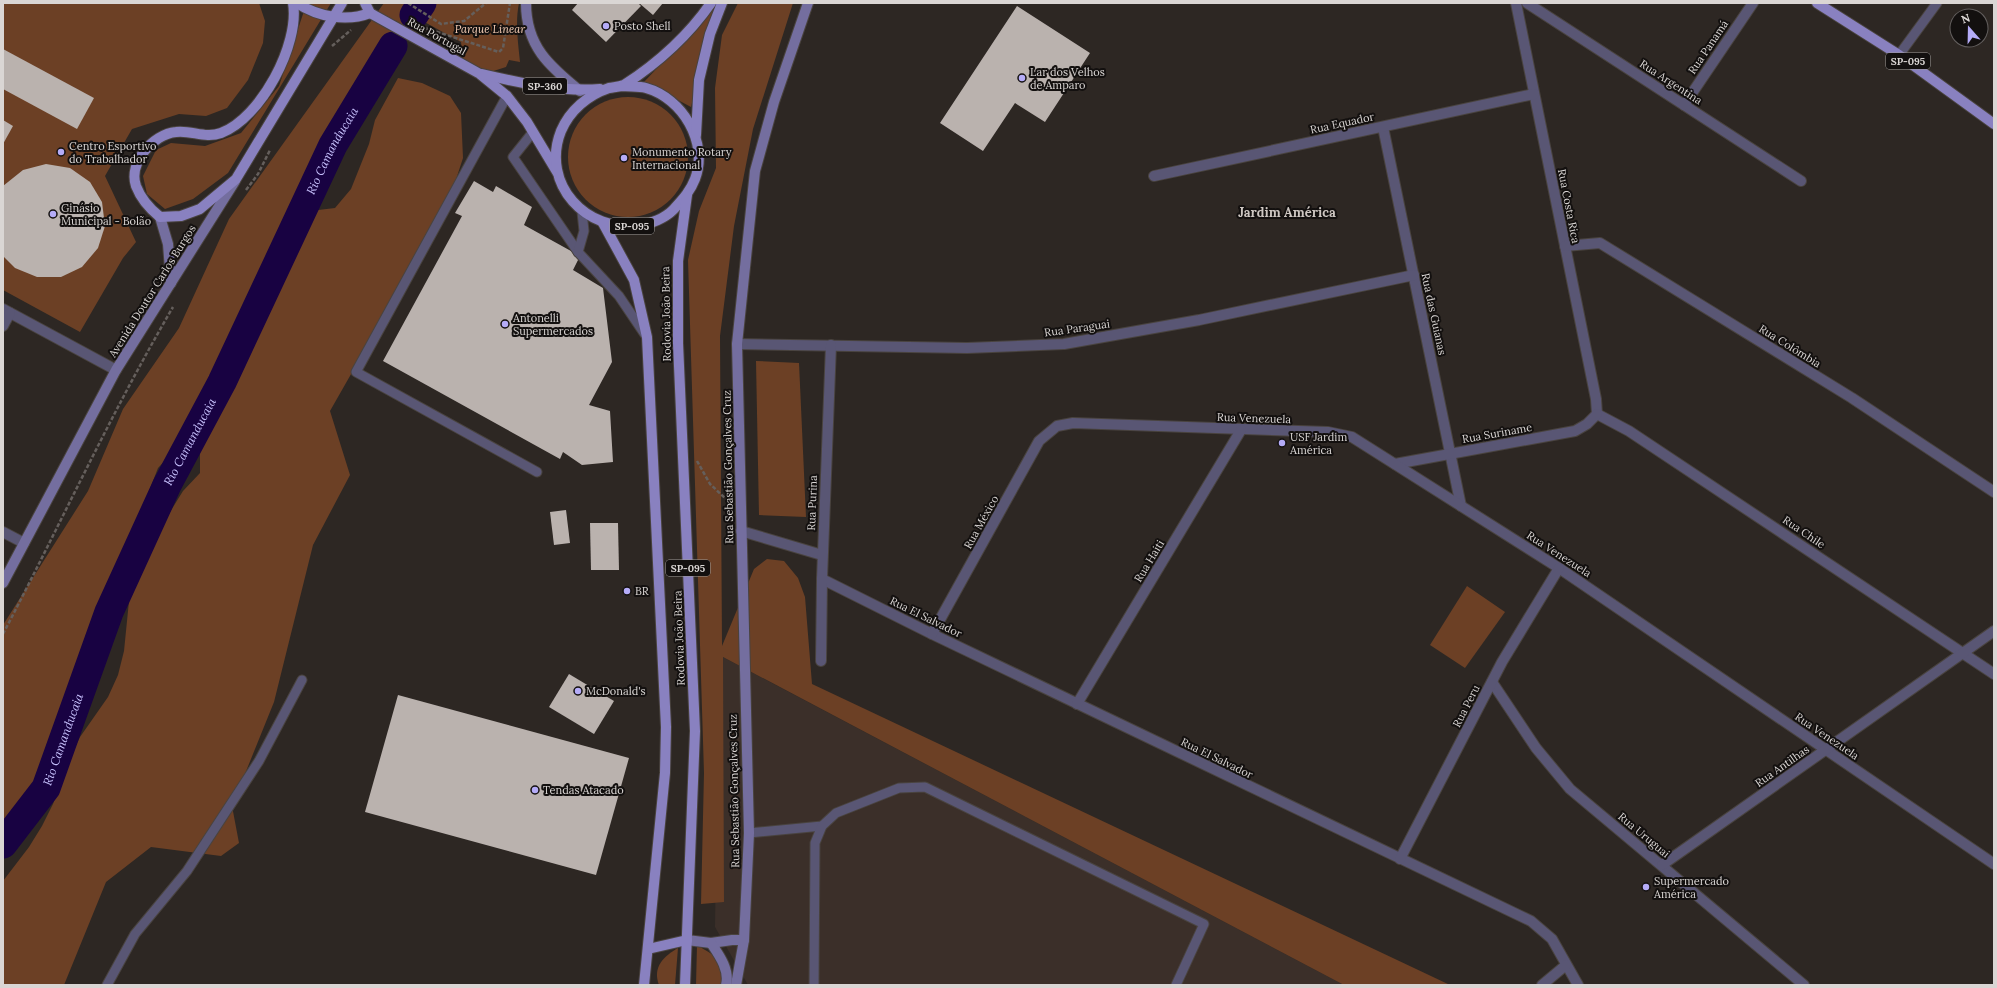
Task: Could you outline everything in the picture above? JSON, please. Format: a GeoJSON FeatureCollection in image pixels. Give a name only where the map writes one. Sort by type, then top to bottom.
{"type":"FeatureCollection","features":[{"type":"Feature","properties":{"kind":"main road"},"geometry":{"type":"LineString","coordinates":[[236,179],[200,209],[181,216],[160,218],[145,202],[136,185],[135,171],[142,156],[151,144],[161,137],[176,132],[205,136],[220,134],[236,125],[259,104],[272,82],[290,44],[295,23],[294,3]]}},
{"type":"Feature","properties":{"kind":"main road"},"geometry":{"type":"LineString","coordinates":[[297,3],[333,18],[373,14],[365,3]]}},
{"type":"Feature","properties":{"kind":"main road","name":"Avenida Doutor Carlos Burgos"},"geometry":{"type":"LineString","coordinates":[[236,179],[342,3]]}},
{"type":"Feature","properties":{"kind":"main road","name":"SP-095"},"geometry":{"type":"LineString","coordinates":[[622,86],[671,50],[696,24],[711,3]]}},
{"type":"Feature","properties":{"kind":"main road","name":"SP-095"},"geometry":{"type":"LineString","coordinates":[[696,137],[685,115],[668,98],[646,88],[622,86],[610,88],[589,97],[573,112],[565,124],[561,131],[556,153],[559,175],[567,195],[582,212],[603,223],[626,228],[650,224],[671,213],[687,195],[695,177],[698,157],[696,137],[699,80],[710,34],[722,3]]}},
{"type":"Feature","properties":{"kind":"main road","name":"SP-095"},"geometry":{"type":"LineString","coordinates":[[1817,3],[1899,55],[1994,124]]}},
{"type":"Feature","properties":{"kind":"main road","name":"Rua Portugal"},"geometry":{"type":"LineString","coordinates":[[373,14],[480,74],[507,96],[533,132],[559,175]]}},
{"type":"Feature","properties":{"kind":"main road","name":"Rua Portugal"},"geometry":{"type":"LineString","coordinates":[[480,74],[580,91],[610,88]]}},
{"type":"Feature","properties":{"kind":"main road","name":"Rodovia João Beira"},"geometry":{"type":"LineString","coordinates":[[685,985],[695,731],[678,336],[678,261],[687,195]]}},
{"type":"Feature","properties":{"kind":"main road","name":"Rodovia João Beira"},"geometry":{"type":"LineString","coordinates":[[603,223],[634,280],[647,337],[666,727],[665,773],[644,985]]}},
{"type":"Feature","properties":{"kind":"main road"},"geometry":{"type":"LineString","coordinates":[[648,949],[687,940]]}},
{"type":"Feature","properties":{"kind":"street"},"geometry":{"type":"LineString","coordinates":[[526,3],[526,13],[531,36],[543,58],[560,75],[580,91]]}},
{"type":"Feature","properties":{"kind":"street","name":"Rua Sebastião Gonçalves Cruz"},"geometry":{"type":"LineString","coordinates":[[736,985],[744,940],[749,833],[737,344],[755,171],[774,102],[808,3]]}},
{"type":"Feature","properties":{"kind":"street","name":"Rua Costa Rica"},"geometry":{"type":"LineString","coordinates":[[1516,3],[1596,399],[1597,414]]}},
{"type":"Feature","properties":{"kind":"street","name":"Rua Argentina"},"geometry":{"type":"LineString","coordinates":[[1527,3],[1801,181]]}},
{"type":"Feature","properties":{"kind":"street","name":"Rua Panamá"},"geometry":{"type":"LineString","coordinates":[[1684,105],[1753,3]]}},
{"type":"Feature","properties":{"kind":"street","name":"Rua Equador"},"geometry":{"type":"LineString","coordinates":[[1154,176],[1534,94]]}},
{"type":"Feature","properties":{"kind":"street","name":"Rua das Guianas"},"geometry":{"type":"LineString","coordinates":[[1383,126],[1461,506]]}},
{"type":"Feature","properties":{"kind":"street","name":"Avenida Doutor Carlos Burgos"},"geometry":{"type":"LineString","coordinates":[[3,583],[116,370],[236,179]]}},
{"type":"Feature","properties":{"kind":"street"},"geometry":{"type":"LineString","coordinates":[[160,218],[168,244],[171,283]]}},
{"type":"Feature","properties":{"kind":"street","name":"Rua Colômbia"},"geometry":{"type":"LineString","coordinates":[[1565,246],[1600,243],[1852,398],[1994,492]]}},
{"type":"Feature","properties":{"kind":"street","name":"Rua Paraguai"},"geometry":{"type":"LineString","coordinates":[[737,344],[967,348],[1064,344],[1199,320],[1414,274]]}},
{"type":"Feature","properties":{"kind":"street"},"geometry":{"type":"LineString","coordinates":[[3,326],[6,311],[116,370]]}},
{"type":"Feature","properties":{"kind":"street","name":"Rua Purina"},"geometry":{"type":"LineString","coordinates":[[821,661],[822,555],[831,345]]}},
{"type":"Feature","properties":{"kind":"street","name":"Rua Suriname"},"geometry":{"type":"LineString","coordinates":[[1395,464],[1575,431],[1587,424],[1597,414]]}},
{"type":"Feature","properties":{"kind":"street","name":"Rua Chile"},"geometry":{"type":"LineString","coordinates":[[1597,414],[1629,431],[1994,674]]}},
{"type":"Feature","properties":{"kind":"street","name":"Rua Venezuela"},"geometry":{"type":"LineString","coordinates":[[1057,426],[1073,423],[1328,432],[1352,437],[1559,568],[1994,864]]}},
{"type":"Feature","properties":{"kind":"street","name":"Rua México"},"geometry":{"type":"LineString","coordinates":[[932,634],[1040,441],[1057,426]]}},
{"type":"Feature","properties":{"kind":"street","name":"Rua Haiti"},"geometry":{"type":"LineString","coordinates":[[1077,704],[1241,430]]}},
{"type":"Feature","properties":{"kind":"street"},"geometry":{"type":"LineString","coordinates":[[741,531],[822,555]]}},
{"type":"Feature","properties":{"kind":"street"},"geometry":{"type":"LineString","coordinates":[[3,532],[24,543]]}},
{"type":"Feature","properties":{"kind":"street","name":"Rua Peru"},"geometry":{"type":"LineString","coordinates":[[1400,859],[1502,662],[1559,568]]}},
{"type":"Feature","properties":{"kind":"street","name":"Rua El Salvador"},"geometry":{"type":"LineString","coordinates":[[822,579],[1077,704],[1531,921],[1552,939],[1578,985]]}},
{"type":"Feature","properties":{"kind":"street","name":"Rua Antilhas"},"geometry":{"type":"LineString","coordinates":[[1662,865],[1994,631]]}},
{"type":"Feature","properties":{"kind":"street","name":"Rua Uruguai"},"geometry":{"type":"LineString","coordinates":[[1492,682],[1536,748],[1570,789],[1804,985]]}},
{"type":"Feature","properties":{"kind":"street"},"geometry":{"type":"LineString","coordinates":[[687,940],[711,943],[744,940]]}},
{"type":"Feature","properties":{"kind":"street"},"geometry":{"type":"LineString","coordinates":[[711,943],[721,957],[728,978],[726,985]]}},
{"type":"Feature","properties":{"kind":"street"},"geometry":{"type":"LineString","coordinates":[[1542,985],[1566,964]]}},
{"type":"Feature","properties":{"kind":"lane"},"geometry":{"type":"LineString","coordinates":[[1899,55],[1937,3]]}},
{"type":"Feature","properties":{"kind":"lane"},"geometry":{"type":"LineString","coordinates":[[507,96],[356,372],[537,472]]}},
{"type":"Feature","properties":{"kind":"lane"},"geometry":{"type":"LineString","coordinates":[[533,132],[513,157],[578,252],[619,296],[647,337]]}},
{"type":"Feature","properties":{"kind":"lane"},"geometry":{"type":"LineString","coordinates":[[578,252],[584,231],[582,212]]}},
{"type":"Feature","properties":{"kind":"lane"},"geometry":{"type":"LineString","coordinates":[[107,985],[135,934],[187,871],[259,761],[302,680]]}},
{"type":"Feature","properties":{"kind":"lane"},"geometry":{"type":"LineString","coordinates":[[814,985],[815,843],[822,826],[836,813],[899,788],[925,787],[1204,924],[1176,985]]}},
{"type":"Feature","properties":{"kind":"lane"},"geometry":{"type":"LineString","coordinates":[[749,833],[822,826]]}},
{"type":"Feature","properties":{"kind":"path"},"geometry":{"type":"LineString","coordinates":[[408,3],[441,24],[464,20],[486,3]]}},
{"type":"Feature","properties":{"kind":"path"},"geometry":{"type":"LineString","coordinates":[[421,26],[499,52],[503,48],[510,3]]}},
{"type":"Feature","properties":{"kind":"path"},"geometry":{"type":"LineString","coordinates":[[328,50],[354,27]]}},
{"type":"Feature","properties":{"kind":"path"},"geometry":{"type":"LineString","coordinates":[[244,192],[258,174],[272,147]]}},
{"type":"Feature","properties":{"kind":"path"},"geometry":{"type":"LineString","coordinates":[[3,634],[50,544],[121,400],[175,303]]}},
{"type":"Feature","properties":{"kind":"path"},"geometry":{"type":"LineString","coordinates":[[696,459],[710,484],[741,514]]}},
{"type":"Feature","properties":{"kind":"shaded area"},"geometry":{"type":"Polygon","coordinates":[[[719,655],[1344,985],[748,985],[715,927],[719,655]]]}},
{"type":"Feature","properties":{"kind":"green space","name":"Centro Esportivo do Trabalhador"},"geometry":{"type":"Polygon","coordinates":[[[3,3],[259,3],[265,21],[263,43],[248,80],[227,108],[206,116],[179,114],[132,129],[105,176],[136,242],[123,258],[80,332],[3,290],[3,3]]]}},
{"type":"Feature","properties":{"kind":"green space"},"geometry":{"type":"Polygon","coordinates":[[[303,3],[331,3],[228,173],[193,199],[165,209],[147,194],[143,176],[156,150],[171,143],[205,146],[241,133],[279,86],[305,8],[303,3]]]}},
{"type":"Feature","properties":{"kind":"green space","name":"Parque Linear"},"geometry":{"type":"Polygon","coordinates":[[[384,3],[519,3],[517,25],[520,62],[509,60],[506,67],[481,75],[464,69],[461,42],[419,19],[403,46],[349,99],[328,142],[322,166],[310,187],[310,211],[335,208],[351,189],[369,144],[375,120],[398,78],[422,83],[450,96],[461,113],[463,158],[448,204],[330,411],[350,475],[313,545],[274,702],[232,806],[239,843],[221,856],[151,847],[106,882],[64,985],[3,985],[3,881],[29,847],[42,826],[53,804],[69,759],[80,737],[108,697],[118,675],[124,651],[129,601],[134,577],[157,533],[183,491],[200,473],[200,449],[176,449],[158,468],[68,699],[61,723],[57,749],[47,770],[34,791],[3,826],[3,625],[88,491],[123,409],[179,328],[229,219],[384,3]]]}},
{"type":"Feature","properties":{"kind":"green space"},"geometry":{"type":"Polygon","coordinates":[[[738,3],[793,3],[753,129],[734,226],[720,336],[722,646],[754,569],[767,559],[784,561],[798,578],[805,597],[812,684],[1450,985],[1344,985],[723,657],[724,902],[701,904],[704,773],[688,260],[699,211],[716,168],[715,88],[722,35],[738,3]]]}},
{"type":"Feature","properties":{"kind":"green space"},"geometry":{"type":"Polygon","coordinates":[[[716,6],[691,107],[644,82],[716,6]]]}},
{"type":"Feature","properties":{"kind":"green space"},"geometry":{"type":"Polygon","coordinates":[[[628,97],[640,98],[651,102],[661,107],[670,115],[678,124],[683,134],[687,145],[687,169],[683,180],[678,190],[670,199],[661,207],[651,212],[640,216],[628,217],[616,216],[605,212],[595,207],[586,199],[578,190],[573,180],[569,169],[568,157],[569,145],[573,134],[578,124],[586,115],[595,107],[605,102],[616,98],[628,97]]]}},
{"type":"Feature","properties":{"kind":"green space"},"geometry":{"type":"Polygon","coordinates":[[[756,361],[799,363],[806,517],[759,515],[756,361]]]}},
{"type":"Feature","properties":{"kind":"green space"},"geometry":{"type":"Polygon","coordinates":[[[1467,586],[1505,612],[1465,668],[1430,645],[1467,586]]]}},
{"type":"Feature","properties":{"kind":"green space"},"geometry":{"type":"Polygon","coordinates":[[[697,945],[718,960],[721,969],[722,985],[696,985],[697,945]]]}},
{"type":"Feature","properties":{"kind":"green space"},"geometry":{"type":"Polygon","coordinates":[[[678,948],[675,985],[659,985],[657,979],[658,967],[664,958],[678,948]]]}},
{"type":"Feature","properties":{"kind":"building","name":"Posto Shell"},"geometry":{"type":"Polygon","coordinates":[[[578,3],[638,3],[641,6],[606,42],[572,10],[578,3]]]}},
{"type":"Feature","properties":{"kind":"building"},"geometry":{"type":"Polygon","coordinates":[[[639,3],[663,3],[653,15],[639,3]]]}},
{"type":"Feature","properties":{"kind":"building","name":"Lar dos Velhos de Amparo"},"geometry":{"type":"Polygon","coordinates":[[[1017,6],[1090,53],[1045,122],[1015,103],[983,151],[940,123],[1017,6]]]}},
{"type":"Feature","properties":{"kind":"building"},"geometry":{"type":"Polygon","coordinates":[[[3,49],[94,98],[77,129],[3,89],[3,49]]]}},
{"type":"Feature","properties":{"kind":"building"},"geometry":{"type":"Polygon","coordinates":[[[3,120],[13,126],[3,144],[3,120]]]}},
{"type":"Feature","properties":{"kind":"building","name":"Ginásio Municipal - Bolão"},"geometry":{"type":"Polygon","coordinates":[[[46,164],[70,168],[90,182],[102,202],[105,226],[98,248],[82,267],[61,277],[37,277],[15,268],[3,256],[3,186],[23,170],[46,164]]]}},
{"type":"Feature","properties":{"kind":"building","name":"Antonelli Supermercados"},"geometry":{"type":"Polygon","coordinates":[[[474,181],[493,192],[496,186],[532,207],[524,225],[580,256],[573,270],[603,288],[612,362],[589,405],[610,411],[613,462],[582,465],[563,452],[560,459],[383,361],[462,216],[455,213],[474,181]]]}},
{"type":"Feature","properties":{"kind":"building"},"geometry":{"type":"Polygon","coordinates":[[[566,510],[570,543],[554,545],[550,512],[566,510]]]}},
{"type":"Feature","properties":{"kind":"building"},"geometry":{"type":"Polygon","coordinates":[[[590,523],[618,523],[619,570],[591,570],[590,523]]]}},
{"type":"Feature","properties":{"kind":"building"},"geometry":{"type":"Polygon","coordinates":[[[569,674],[614,701],[594,734],[549,707],[569,674]]]}},
{"type":"Feature","properties":{"kind":"building"},"geometry":{"type":"Polygon","coordinates":[[[398,695],[629,758],[596,875],[365,812],[398,695]]]}},
{"type":"Feature","properties":{"kind":"waterway","name":"Rio Camanducaia"},"geometry":{"type":"LineString","coordinates":[[414,15],[422,3]]}},
{"type":"Feature","properties":{"kind":"waterway","name":"Rio Camanducaia"},"geometry":{"type":"LineString","coordinates":[[3,844],[46,788],[109,612],[167,485],[222,382],[333,145],[393,46]]}},
{"type":"Feature","properties":{"kind":"place","name":"Posto Shell"},"geometry":{"type":"Point","coordinates":[606,26]}},
{"type":"Feature","properties":{"kind":"place","name":"Lar dos Velhos de Amparo"},"geometry":{"type":"Point","coordinates":[1022,78]}},
{"type":"Feature","properties":{"kind":"place","name":"Centro Esportivo do Trabalhador"},"geometry":{"type":"Point","coordinates":[61,152]}},
{"type":"Feature","properties":{"kind":"place","name":"Monumento Rotary Internacional"},"geometry":{"type":"Point","coordinates":[624,158]}},
{"type":"Feature","properties":{"kind":"place","name":"Ginásio Municipal - Bolão"},"geometry":{"type":"Point","coordinates":[53,214]}},
{"type":"Feature","properties":{"kind":"place","name":"Antonelli Supermercados"},"geometry":{"type":"Point","coordinates":[505,324]}},
{"type":"Feature","properties":{"kind":"place","name":"USF Jardim América"},"geometry":{"type":"Point","coordinates":[1282,443]}},
{"type":"Feature","properties":{"kind":"place","name":"BR"},"geometry":{"type":"Point","coordinates":[627,591]}},
{"type":"Feature","properties":{"kind":"place","name":"McDonald's"},"geometry":{"type":"Point","coordinates":[578,691]}},
{"type":"Feature","properties":{"kind":"place","name":"Tendas Atacado"},"geometry":{"type":"Point","coordinates":[535,790]}},
{"type":"Feature","properties":{"kind":"place","name":"Supermercado América"},"geometry":{"type":"Point","coordinates":[1646,887]}},
{"type":"Feature","properties":{"kind":"district","name":"Jardim América"},"geometry":{"type":"Point","coordinates":[1287,212]}}]}
